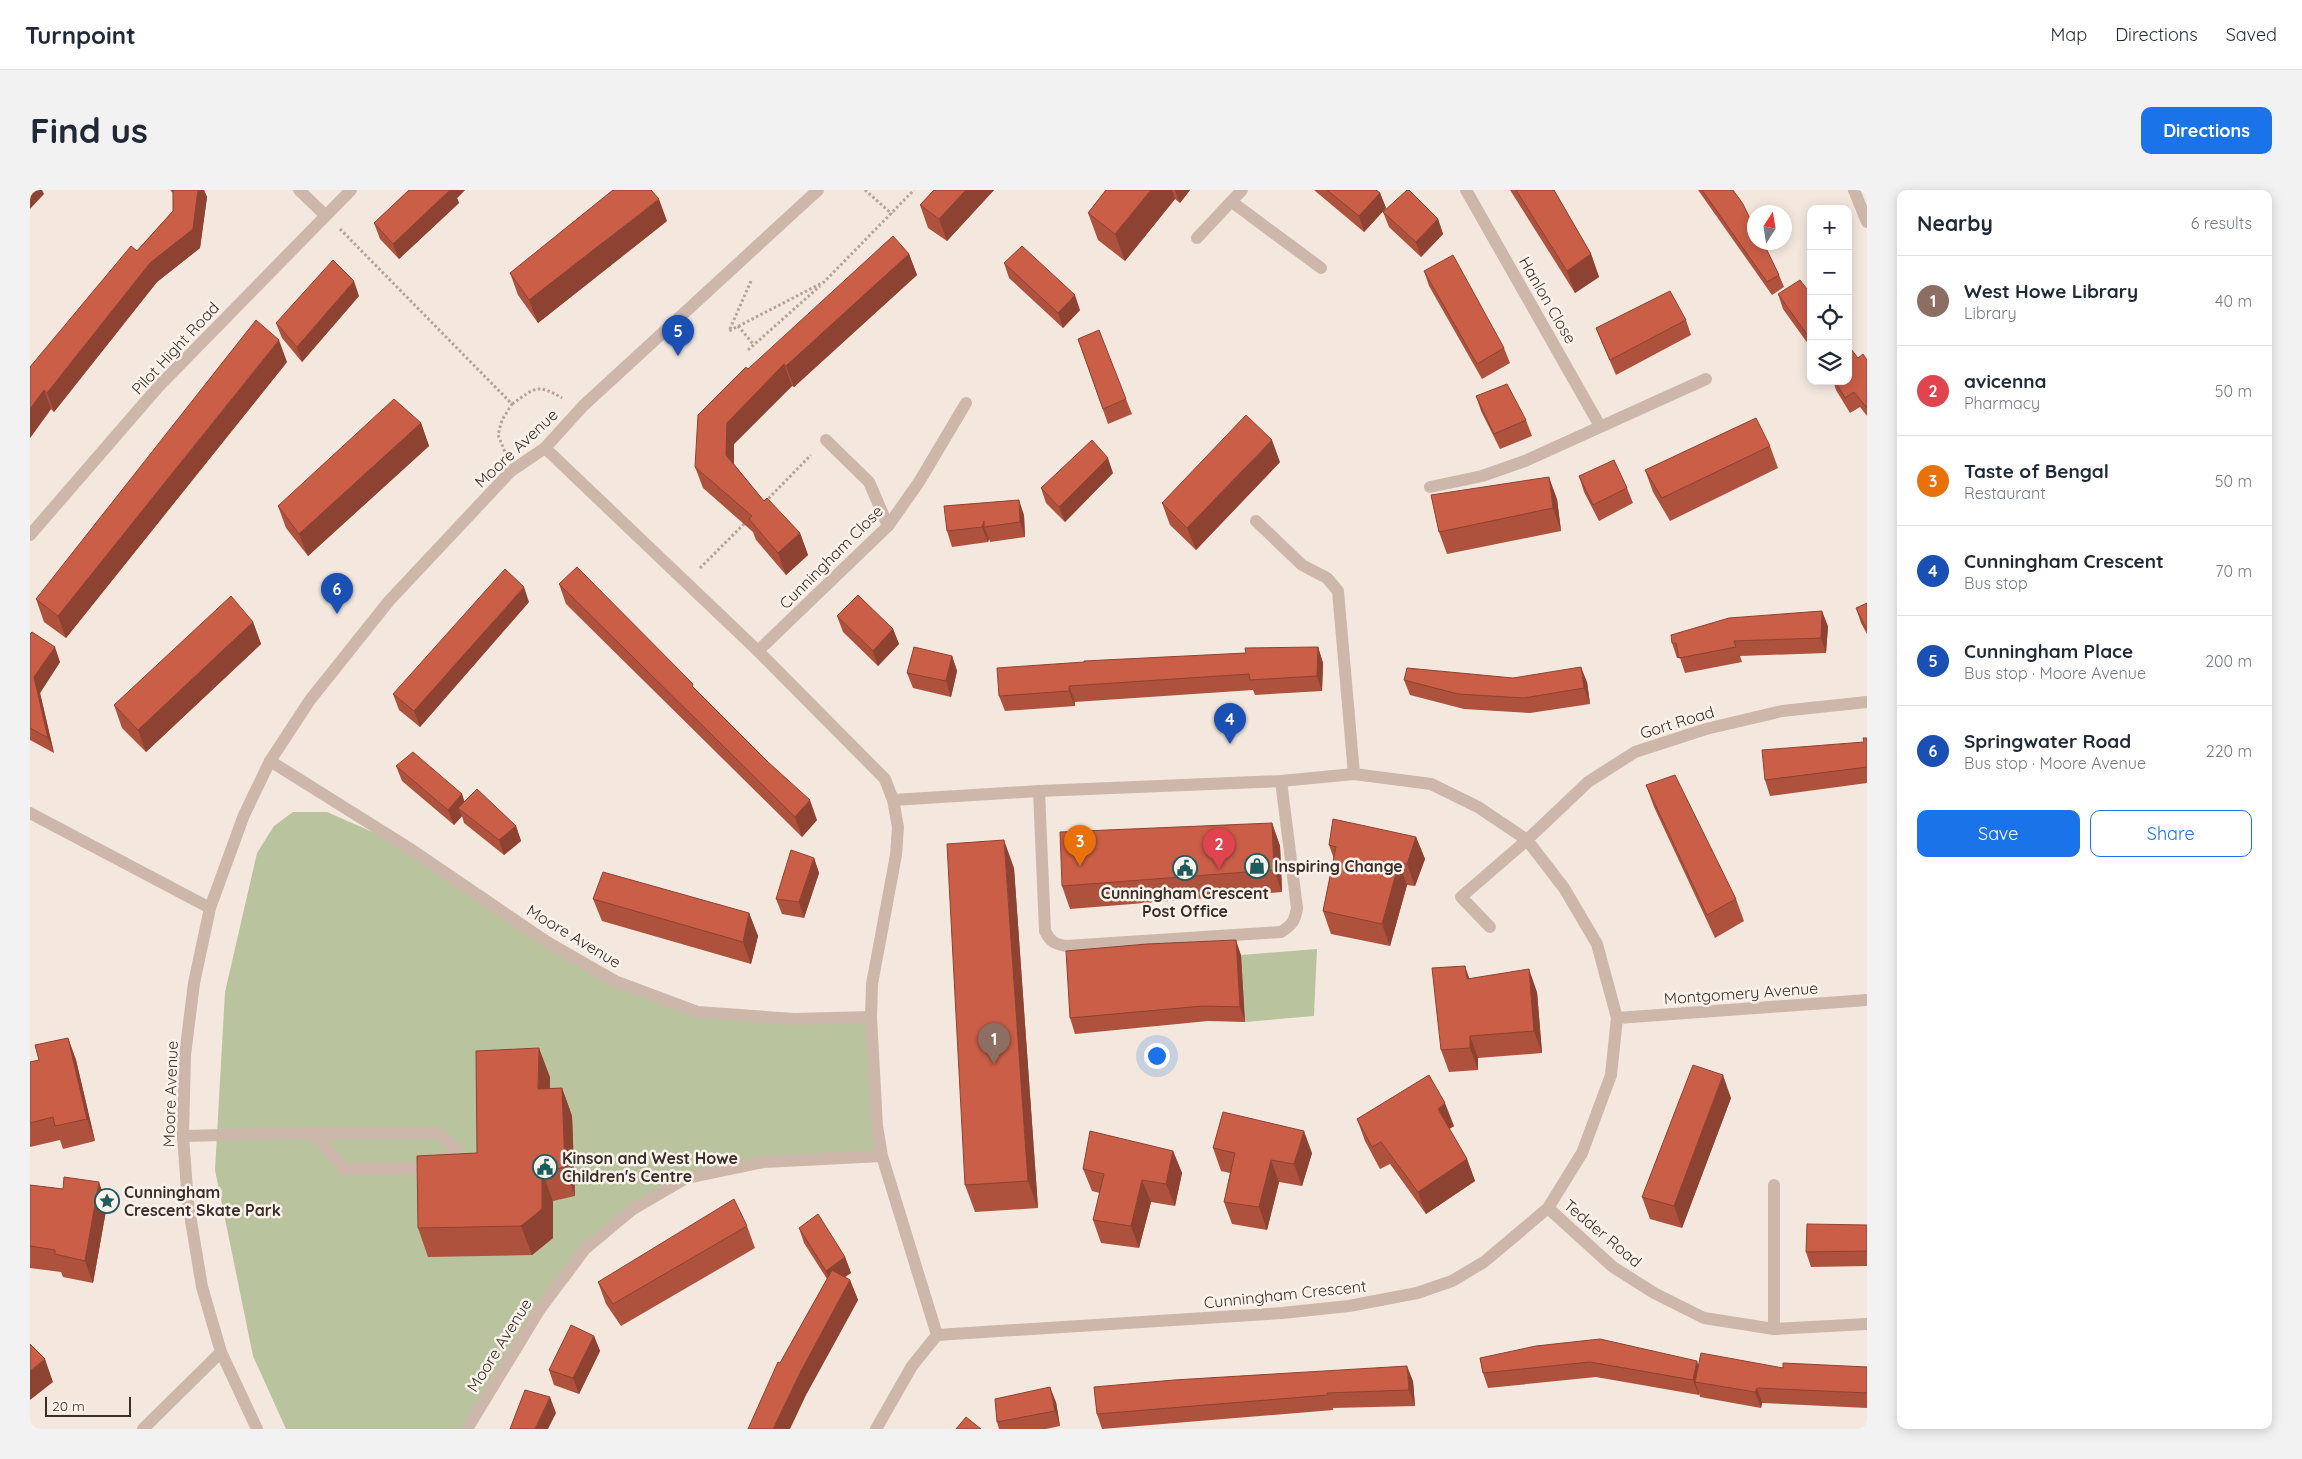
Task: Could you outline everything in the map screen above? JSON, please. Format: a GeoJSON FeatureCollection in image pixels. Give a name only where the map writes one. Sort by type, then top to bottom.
{"type":"FeatureCollection","features":[{"type":"Feature","properties":{"kind":"street"},"geometry":{"type":"LineString","coordinates":[[299,190],[325,215]]}},
{"type":"Feature","properties":{"kind":"street","name":"Pilot Hight Road"},"geometry":{"type":"LineString","coordinates":[[30,535],[159,386],[351,190]]}},
{"type":"Feature","properties":{"kind":"street","name":"Moore Avenue"},"geometry":{"type":"LineString","coordinates":[[257,1429],[221,1352],[202,1287],[188,1203],[184,1136],[185,1055],[194,983],[210,908],[244,815],[270,761],[310,700],[389,601],[511,471],[545,448],[584,406],[818,190]]}},
{"type":"Feature","properties":{"kind":"street"},"geometry":{"type":"LineString","coordinates":[[1197,238],[1242,190]]}},
{"type":"Feature","properties":{"kind":"street","name":"Hanlon Close"},"geometry":{"type":"LineString","coordinates":[[1466,190],[1600,426]]}},
{"type":"Feature","properties":{"kind":"street"},"geometry":{"type":"LineString","coordinates":[[1854,190],[1867,222]]}},
{"type":"Feature","properties":{"kind":"street"},"geometry":{"type":"LineString","coordinates":[[1232,202],[1321,268]]}},
{"type":"Feature","properties":{"kind":"street"},"geometry":{"type":"LineString","coordinates":[[1430,486],[1482,476],[1525,461],[1706,379]]}},
{"type":"Feature","properties":{"kind":"street","name":"Cunningham Close"},"geometry":{"type":"LineString","coordinates":[[758,651],[888,526],[919,482],[966,403]]}},
{"type":"Feature","properties":{"kind":"street"},"geometry":{"type":"LineString","coordinates":[[826,440],[869,482],[888,526]]}},
{"type":"Feature","properties":{"kind":"street"},"geometry":{"type":"LineString","coordinates":[[545,448],[758,651],[885,779],[893,800],[898,827],[896,855],[872,984],[871,1017],[877,1126],[882,1156],[937,1335],[912,1366],[876,1429]]}},
{"type":"Feature","properties":{"kind":"street"},"geometry":{"type":"LineString","coordinates":[[1256,521],[1302,564],[1327,578],[1338,591],[1354,774]]}},
{"type":"Feature","properties":{"kind":"street","name":"Gort Road"},"geometry":{"type":"LineString","coordinates":[[1490,928],[1461,897],[1527,840],[1588,782],[1635,752],[1706,729],[1782,711],[1867,702]]}},
{"type":"Feature","properties":{"kind":"street","name":"Moore Avenue"},"geometry":{"type":"LineString","coordinates":[[270,761],[416,853],[547,942],[616,981],[698,1012],[794,1019],[871,1017]]}},
{"type":"Feature","properties":{"kind":"street","name":"Cunningham Crescent"},"geometry":{"type":"LineString","coordinates":[[893,800],[1039,791],[1281,781],[1354,774],[1431,784],[1478,807],[1527,840],[1564,888],[1597,944],[1617,1018],[1611,1075],[1582,1153],[1548,1208],[1484,1262],[1452,1281],[1417,1293],[1349,1306],[1282,1313],[937,1335]]}},
{"type":"Feature","properties":{"kind":"street"},"geometry":{"type":"LineString","coordinates":[[1039,791],[1044,931],[1056,945],[1066,946],[1281,932],[1288,928],[1294,922],[1297,908],[1281,781]]}},
{"type":"Feature","properties":{"kind":"street"},"geometry":{"type":"LineString","coordinates":[[30,813],[210,908]]}},
{"type":"Feature","properties":{"kind":"street","name":"Montgomery Avenue"},"geometry":{"type":"LineString","coordinates":[[1617,1018],[1867,1000]]}},
{"type":"Feature","properties":{"kind":"street"},"geometry":{"type":"LineString","coordinates":[[184,1136],[313,1132],[438,1133],[456,1149],[438,1168],[345,1168],[313,1132]]}},
{"type":"Feature","properties":{"kind":"street","name":"Moore Avenue"},"geometry":{"type":"LineString","coordinates":[[467,1429],[540,1309],[585,1249],[633,1209],[686,1178],[764,1162],[882,1156]]}},
{"type":"Feature","properties":{"kind":"street"},"geometry":{"type":"LineString","coordinates":[[1774,1185],[1774,1329]]}},
{"type":"Feature","properties":{"kind":"street","name":"Tedder Road"},"geometry":{"type":"LineString","coordinates":[[1548,1208],[1613,1267],[1654,1293],[1704,1318],[1774,1329],[1867,1324]]}},
{"type":"Feature","properties":{"kind":"street"},"geometry":{"type":"LineString","coordinates":[[143,1429],[221,1352]]}},
{"type":"Feature","properties":{"kind":"path"},"geometry":{"type":"LineString","coordinates":[[865,190],[892,214]]}},
{"type":"Feature","properties":{"kind":"path"},"geometry":{"type":"LineString","coordinates":[[748,350],[824,282],[914,190]]}},
{"type":"Feature","properties":{"kind":"path"},"geometry":{"type":"LineString","coordinates":[[325,215],[512,404]]}},
{"type":"Feature","properties":{"kind":"path"},"geometry":{"type":"LineString","coordinates":[[753,278],[729,331],[824,282]]}},
{"type":"Feature","properties":{"kind":"path"},"geometry":{"type":"LineString","coordinates":[[738,326],[754,345]]}},
{"type":"Feature","properties":{"kind":"path"},"geometry":{"type":"LineString","coordinates":[[511,471],[504,447],[498,435],[502,420],[512,404],[533,389],[547,388],[561,398],[584,406]]}},
{"type":"Feature","properties":{"kind":"path"},"geometry":{"type":"LineString","coordinates":[[763,505],[826,440]]}},
{"type":"Feature","properties":{"kind":"path"},"geometry":{"type":"LineString","coordinates":[[686,583],[749,519]]}},
{"type":"Feature","properties":{"kind":"green space"},"geometry":{"type":"Polygon","coordinates":[[[293,812],[327,812],[409,848],[615,981],[697,1012],[871,1017],[882,1156],[764,1162],[686,1178],[585,1249],[461,1429],[286,1429],[253,1356],[215,1170],[225,992],[257,853],[274,826],[293,812]]]}},
{"type":"Feature","properties":{"kind":"green space"},"geometry":{"type":"Polygon","coordinates":[[[1317,949],[1314,1016],[1245,1022],[1241,955],[1317,949]]]}},
{"type":"Feature","properties":{"kind":"building"},"geometry":{"type":"Polygon","coordinates":[[[173,190],[198,190],[193,229],[150,263],[47,393],[44,390],[30,409],[30,367],[131,246],[137,251],[173,211],[173,190]]]}},
{"type":"Feature","properties":{"kind":"building"},"geometry":{"type":"Polygon","coordinates":[[[409,190],[450,190],[393,244],[374,223],[409,190]]]}},
{"type":"Feature","properties":{"kind":"building"},"geometry":{"type":"Polygon","coordinates":[[[613,190],[651,190],[659,199],[529,300],[510,273],[613,190]]]}},
{"type":"Feature","properties":{"kind":"building"},"geometry":{"type":"Polygon","coordinates":[[[934,190],[966,190],[939,219],[920,205],[934,190]]]}},
{"type":"Feature","properties":{"kind":"building"},"geometry":{"type":"Polygon","coordinates":[[[1106,190],[1151,190],[1115,234],[1088,213],[1106,190]]]}},
{"type":"Feature","properties":{"kind":"building"},"geometry":{"type":"Polygon","coordinates":[[[1327,190],[1376,190],[1380,193],[1359,216],[1327,190]]]}},
{"type":"Feature","properties":{"kind":"building"},"geometry":{"type":"Polygon","coordinates":[[[1407,190],[1438,219],[1416,242],[1383,212],[1407,190]]]}},
{"type":"Feature","properties":{"kind":"building"},"geometry":{"type":"Polygon","coordinates":[[[1516,190],[1554,190],[1591,254],[1567,271],[1516,190]]]}},
{"type":"Feature","properties":{"kind":"building"},"geometry":{"type":"Polygon","coordinates":[[[1702,190],[1733,190],[1743,204],[1747,212],[1747,250],[1767,250],[1779,275],[1767,282],[1702,190]]]}},
{"type":"Feature","properties":{"kind":"building"},"geometry":{"type":"Polygon","coordinates":[[[893,236],[909,254],[786,366],[784,364],[727,423],[726,455],[764,501],[767,498],[800,533],[778,553],[749,519],[752,516],[695,467],[698,415],[746,367],[748,369],[893,236]]]}},
{"type":"Feature","properties":{"kind":"building"},"geometry":{"type":"Polygon","coordinates":[[[1022,246],[1075,295],[1058,313],[1004,263],[1022,246]]]}},
{"type":"Feature","properties":{"kind":"building"},"geometry":{"type":"Polygon","coordinates":[[[1453,255],[1504,348],[1477,364],[1424,271],[1453,255]]]}},
{"type":"Feature","properties":{"kind":"building"},"geometry":{"type":"Polygon","coordinates":[[[333,260],[354,281],[297,347],[276,323],[333,260]]]}},
{"type":"Feature","properties":{"kind":"building"},"geometry":{"type":"Polygon","coordinates":[[[1800,280],[1807,289],[1807,334],[1778,294],[1800,280]]]}},
{"type":"Feature","properties":{"kind":"building"},"geometry":{"type":"Polygon","coordinates":[[[1670,291],[1686,320],[1610,360],[1596,328],[1670,291]]]}},
{"type":"Feature","properties":{"kind":"building"},"geometry":{"type":"Polygon","coordinates":[[[256,320],[279,340],[58,616],[36,599],[256,320]]]}},
{"type":"Feature","properties":{"kind":"building"},"geometry":{"type":"Polygon","coordinates":[[[1099,330],[1126,399],[1103,409],[1078,339],[1099,330]]]}},
{"type":"Feature","properties":{"kind":"building"},"geometry":{"type":"Polygon","coordinates":[[[1852,350],[1858,358],[1863,354],[1867,360],[1867,408],[1854,392],[1845,398],[1837,385],[1852,385],[1852,350]]]}},
{"type":"Feature","properties":{"kind":"building"},"geometry":{"type":"Polygon","coordinates":[[[1507,384],[1526,420],[1494,434],[1476,396],[1507,384]]]}},
{"type":"Feature","properties":{"kind":"building"},"geometry":{"type":"Polygon","coordinates":[[[394,399],[421,423],[299,534],[278,506],[394,399]]]}},
{"type":"Feature","properties":{"kind":"building"},"geometry":{"type":"Polygon","coordinates":[[[1246,415],[1272,440],[1187,528],[1162,503],[1246,415]]]}},
{"type":"Feature","properties":{"kind":"building"},"geometry":{"type":"Polygon","coordinates":[[[1756,418],[1770,446],[1662,498],[1645,470],[1756,418]]]}},
{"type":"Feature","properties":{"kind":"building"},"geometry":{"type":"Polygon","coordinates":[[[1092,440],[1108,458],[1059,507],[1041,488],[1092,440]]]}},
{"type":"Feature","properties":{"kind":"building"},"geometry":{"type":"Polygon","coordinates":[[[1614,460],[1627,488],[1593,505],[1579,476],[1614,460]]]}},
{"type":"Feature","properties":{"kind":"building"},"geometry":{"type":"Polygon","coordinates":[[[1549,477],[1553,508],[1439,532],[1431,495],[1549,477]]]}},
{"type":"Feature","properties":{"kind":"building"},"geometry":{"type":"Polygon","coordinates":[[[1019,500],[1020,522],[984,527],[984,521],[982,527],[947,531],[944,506],[1019,500]]]}},
{"type":"Feature","properties":{"kind":"building"},"geometry":{"type":"Polygon","coordinates":[[[577,567],[768,762],[810,800],[795,817],[559,584],[577,567]]]}},
{"type":"Feature","properties":{"kind":"building"},"geometry":{"type":"Polygon","coordinates":[[[505,569],[524,587],[414,711],[393,694],[505,569]]]}},
{"type":"Feature","properties":{"kind":"building"},"geometry":{"type":"Polygon","coordinates":[[[858,595],[893,629],[873,651],[837,616],[858,595]]]}},
{"type":"Feature","properties":{"kind":"building"},"geometry":{"type":"Polygon","coordinates":[[[231,596],[253,622],[138,730],[114,705],[231,596]]]}},
{"type":"Feature","properties":{"kind":"building"},"geometry":{"type":"Polygon","coordinates":[[[1867,603],[1867,630],[1856,608],[1867,603]]]}},
{"type":"Feature","properties":{"kind":"building"},"geometry":{"type":"Polygon","coordinates":[[[1822,611],[1821,638],[1734,641],[1736,647],[1679,658],[1676,643],[1672,643],[1671,635],[1729,618],[1822,611]]]}},
{"type":"Feature","properties":{"kind":"building"},"geometry":{"type":"Polygon","coordinates":[[[32,632],[55,647],[34,677],[48,738],[30,728],[30,634],[32,632]]]}},
{"type":"Feature","properties":{"kind":"building"},"geometry":{"type":"Polygon","coordinates":[[[914,647],[952,656],[946,681],[907,673],[914,647]]]}},
{"type":"Feature","properties":{"kind":"building"},"geometry":{"type":"Polygon","coordinates":[[[1318,647],[1317,676],[1250,680],[1249,674],[1069,686],[1069,691],[999,696],[997,668],[1084,661],[1246,653],[1245,648],[1318,647]]]}},
{"type":"Feature","properties":{"kind":"building"},"geometry":{"type":"Polygon","coordinates":[[[1581,667],[1584,688],[1524,698],[1458,694],[1404,680],[1407,668],[1513,678],[1581,667]]]}},
{"type":"Feature","properties":{"kind":"building"},"geometry":{"type":"Polygon","coordinates":[[[1863,738],[1867,738],[1867,767],[1765,780],[1762,750],[1864,742],[1863,738]]]}},
{"type":"Feature","properties":{"kind":"building"},"geometry":{"type":"Polygon","coordinates":[[[413,752],[462,794],[448,810],[396,766],[413,752]]]}},
{"type":"Feature","properties":{"kind":"building"},"geometry":{"type":"Polygon","coordinates":[[[1675,775],[1736,899],[1707,915],[1646,785],[1675,775]]]}},
{"type":"Feature","properties":{"kind":"building"},"geometry":{"type":"Polygon","coordinates":[[[477,789],[516,826],[499,840],[458,808],[477,789]]]}},
{"type":"Feature","properties":{"kind":"building"},"geometry":{"type":"Polygon","coordinates":[[[1333,819],[1416,837],[1407,864],[1399,863],[1382,924],[1323,911],[1336,847],[1329,845],[1333,819]]]}},
{"type":"Feature","properties":{"kind":"building"},"geometry":{"type":"Polygon","coordinates":[[[1272,823],[1274,870],[1062,886],[1060,832],[1272,823]]]}},
{"type":"Feature","properties":{"kind":"building"},"geometry":{"type":"Polygon","coordinates":[[[1004,840],[1028,1181],[965,1185],[947,844],[1004,840]]]}},
{"type":"Feature","properties":{"kind":"building"},"geometry":{"type":"Polygon","coordinates":[[[791,850],[814,858],[799,902],[776,899],[791,850]]]}},
{"type":"Feature","properties":{"kind":"building"},"geometry":{"type":"Polygon","coordinates":[[[603,872],[749,913],[743,942],[593,899],[603,872]]]}},
{"type":"Feature","properties":{"kind":"building"},"geometry":{"type":"Polygon","coordinates":[[[1236,940],[1240,1007],[1203,1006],[1070,1018],[1066,951],[1147,944],[1236,940]]]}},
{"type":"Feature","properties":{"kind":"building"},"geometry":{"type":"Polygon","coordinates":[[[1465,966],[1467,979],[1529,969],[1534,1031],[1470,1036],[1470,1048],[1441,1050],[1432,968],[1465,966]]]}},
{"type":"Feature","properties":{"kind":"building"},"geometry":{"type":"Polygon","coordinates":[[[68,1038],[87,1119],[55,1126],[53,1117],[30,1123],[30,1062],[39,1060],[35,1045],[68,1038]]]}},
{"type":"Feature","properties":{"kind":"building","name":"Kinson and West Howe Children's Centre"},"geometry":{"type":"Polygon","coordinates":[[[539,1048],[538,1089],[562,1088],[565,1167],[542,1172],[542,1209],[521,1226],[418,1228],[417,1156],[477,1153],[476,1051],[539,1048]]]}},
{"type":"Feature","properties":{"kind":"building"},"geometry":{"type":"Polygon","coordinates":[[[1693,1065],[1723,1075],[1674,1206],[1642,1197],[1693,1065]]]}},
{"type":"Feature","properties":{"kind":"building"},"geometry":{"type":"Polygon","coordinates":[[[1429,1075],[1445,1103],[1438,1109],[1467,1159],[1418,1192],[1381,1142],[1372,1147],[1357,1119],[1429,1075]]]}},
{"type":"Feature","properties":{"kind":"building"},"geometry":{"type":"Polygon","coordinates":[[[1223,1112],[1304,1131],[1294,1164],[1271,1160],[1259,1207],[1224,1202],[1235,1153],[1213,1148],[1223,1112]]]}},
{"type":"Feature","properties":{"kind":"building"},"geometry":{"type":"Polygon","coordinates":[[[1090,1131],[1173,1151],[1166,1184],[1142,1180],[1131,1226],[1093,1220],[1104,1174],[1083,1169],[1090,1131]]]}},
{"type":"Feature","properties":{"kind":"building"},"geometry":{"type":"Polygon","coordinates":[[[64,1177],[99,1182],[85,1261],[55,1254],[55,1250],[30,1246],[30,1185],[63,1189],[64,1177]]]}},
{"type":"Feature","properties":{"kind":"building"},"geometry":{"type":"Polygon","coordinates":[[[734,1199],[747,1226],[613,1304],[598,1282],[734,1199]]]}},
{"type":"Feature","properties":{"kind":"building"},"geometry":{"type":"Polygon","coordinates":[[[818,1214],[845,1257],[826,1271],[799,1228],[818,1214]]]}},
{"type":"Feature","properties":{"kind":"building"},"geometry":{"type":"Polygon","coordinates":[[[1807,1224],[1867,1225],[1867,1251],[1806,1252],[1807,1224]]]}},
{"type":"Feature","properties":{"kind":"building"},"geometry":{"type":"Polygon","coordinates":[[[832,1270],[850,1280],[800,1373],[773,1429],[748,1429],[778,1362],[780,1363],[832,1270]]]}},
{"type":"Feature","properties":{"kind":"building"},"geometry":{"type":"Polygon","coordinates":[[[571,1325],[594,1336],[573,1378],[549,1370],[571,1325]]]}},
{"type":"Feature","properties":{"kind":"building"},"geometry":{"type":"Polygon","coordinates":[[[1600,1339],[1697,1361],[1693,1380],[1590,1362],[1483,1373],[1480,1358],[1536,1346],[1600,1339]]]}},
{"type":"Feature","properties":{"kind":"building"},"geometry":{"type":"Polygon","coordinates":[[[30,1344],[45,1359],[30,1371],[30,1344]]]}},
{"type":"Feature","properties":{"kind":"building"},"geometry":{"type":"Polygon","coordinates":[[[1701,1353],[1783,1368],[1783,1363],[1867,1367],[1867,1393],[1757,1388],[1755,1392],[1695,1382],[1701,1353]]]}},
{"type":"Feature","properties":{"kind":"building"},"geometry":{"type":"Polygon","coordinates":[[[1407,1366],[1409,1390],[1327,1393],[1328,1395],[1097,1414],[1094,1387],[1174,1380],[1407,1366]]]}},
{"type":"Feature","properties":{"kind":"building"},"geometry":{"type":"Polygon","coordinates":[[[1050,1387],[1055,1411],[997,1422],[995,1399],[1050,1387]]]}},
{"type":"Feature","properties":{"kind":"building"},"geometry":{"type":"Polygon","coordinates":[[[525,1390],[550,1397],[535,1429],[510,1429],[525,1390]]]}},
{"type":"Feature","properties":{"kind":"building"},"geometry":{"type":"Polygon","coordinates":[[[966,1417],[981,1429],[956,1429],[966,1417]]]}},
{"type":"Feature","properties":{"kind":"place","name":"Cunningham Place"},"geometry":{"type":"Point","coordinates":[678,356]}},
{"type":"Feature","properties":{"kind":"place","name":"Springwater Road"},"geometry":{"type":"Point","coordinates":[337,614]}},
{"type":"Feature","properties":{"kind":"place","name":"Cunningham Crescent"},"geometry":{"type":"Point","coordinates":[1230,744]}},
{"type":"Feature","properties":{"kind":"place","name":"Taste of Bengal"},"geometry":{"type":"Point","coordinates":[1080,866]}},
{"type":"Feature","properties":{"kind":"place","name":"Inspiring Change"},"geometry":{"type":"Point","coordinates":[1257,866]}},
{"type":"Feature","properties":{"kind":"place","name":"Cunningham Crescent Post Office"},"geometry":{"type":"Point","coordinates":[1185,868]}},
{"type":"Feature","properties":{"kind":"place","name":"avicenna"},"geometry":{"type":"Point","coordinates":[1219,869]}},
{"type":"Feature","properties":{"kind":"place","name":"West Howe Library"},"geometry":{"type":"Point","coordinates":[994,1064]}},
{"type":"Feature","properties":{"kind":"place","name":"Kinson and West Howe Children's Centre"},"geometry":{"type":"Point","coordinates":[545,1167]}},
{"type":"Feature","properties":{"kind":"place","name":"Cunningham Crescent Skate Park"},"geometry":{"type":"Point","coordinates":[107,1201]}}]}
